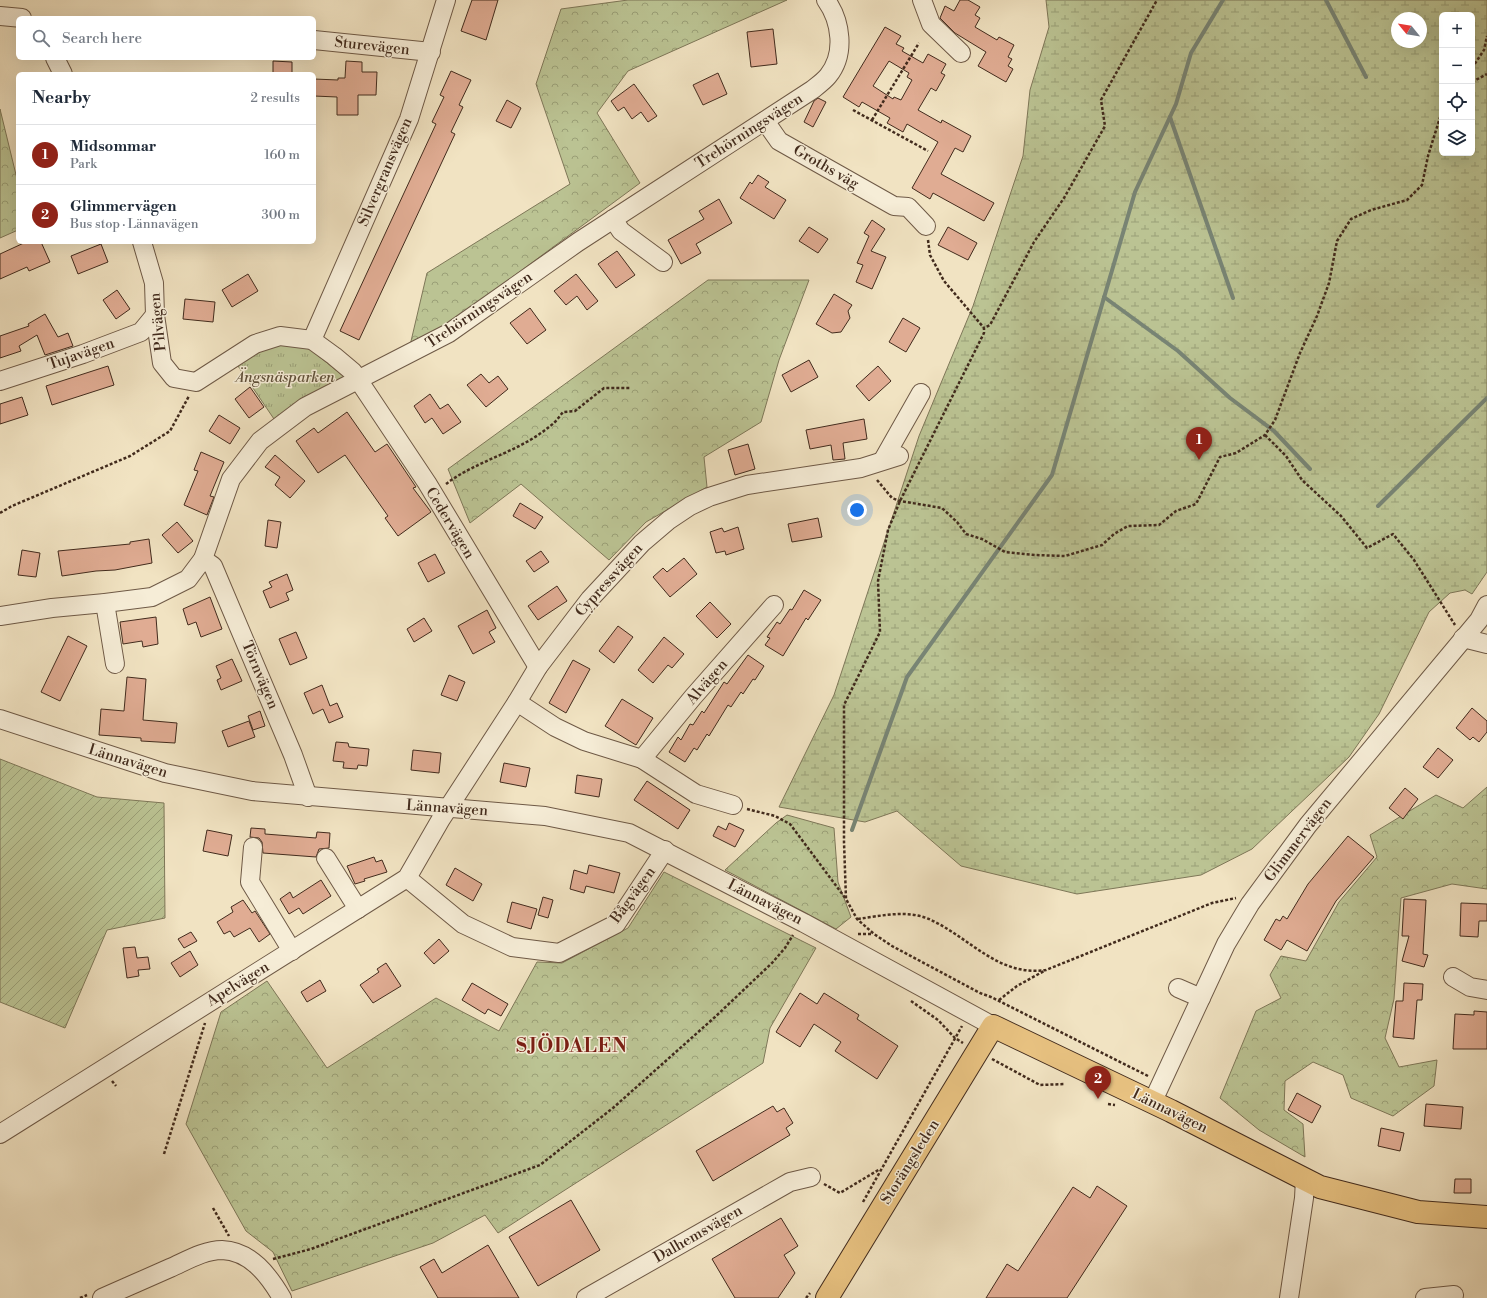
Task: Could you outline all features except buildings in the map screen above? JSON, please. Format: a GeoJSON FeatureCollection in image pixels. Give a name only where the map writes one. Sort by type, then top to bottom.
{"type":"FeatureCollection","features":[{"type":"Feature","properties":{"kind":"main road","name":"Lännavägen"},"geometry":{"type":"LineString","coordinates":[[993,1026],[1157,1094],[1320,1187],[1418,1212],[1487,1217]]}},
{"type":"Feature","properties":{"kind":"main road","name":"Storängsleden"},"geometry":{"type":"LineString","coordinates":[[820,1292],[993,1026]]}},
{"type":"Feature","properties":{"kind":"street","name":"Silvergransvägen"},"geometry":{"type":"LineString","coordinates":[[312,340],[409,119],[446,0]]}},
{"type":"Feature","properties":{"kind":"street"},"geometry":{"type":"LineString","coordinates":[[922,0],[931,24],[961,53]]}},
{"type":"Feature","properties":{"kind":"street","name":"Trehörningsvägen"},"geometry":{"type":"LineString","coordinates":[[0,616],[52,608],[152,597],[188,579],[203,559],[232,479],[260,441],[305,407],[450,333],[613,219],[812,90],[829,76],[840,51],[834,3]]}},
{"type":"Feature","properties":{"kind":"street"},"geometry":{"type":"LineString","coordinates":[[0,16],[16,17]]}},
{"type":"Feature","properties":{"kind":"street","name":"Sturevägen"},"geometry":{"type":"LineString","coordinates":[[316,40],[431,52]]}},
{"type":"Feature","properties":{"kind":"street"},"geometry":{"type":"LineString","coordinates":[[56,60],[62,72]]}},
{"type":"Feature","properties":{"kind":"street","name":"Groths väg"},"geometry":{"type":"LineString","coordinates":[[764,121],[779,141],[894,206],[908,207],[926,226]]}},
{"type":"Feature","properties":{"kind":"street"},"geometry":{"type":"LineString","coordinates":[[613,219],[621,231],[663,262]]}},
{"type":"Feature","properties":{"kind":"street","name":"Pilvägen"},"geometry":{"type":"LineString","coordinates":[[143,244],[154,283],[155,315],[162,363],[174,378],[196,382]]}},
{"type":"Feature","properties":{"kind":"street","name":"Tujavägen"},"geometry":{"type":"LineString","coordinates":[[0,381],[83,354],[141,332],[155,315]]}},
{"type":"Feature","properties":{"kind":"street"},"geometry":{"type":"LineString","coordinates":[[196,382],[256,344],[280,336],[312,340],[353,372],[358,381]]}},
{"type":"Feature","properties":{"kind":"street","name":"Cedervägen"},"geometry":{"type":"LineString","coordinates":[[358,381],[433,494],[538,667]]}},
{"type":"Feature","properties":{"kind":"street"},"geometry":{"type":"LineString","coordinates":[[884,461],[921,393]]}},
{"type":"Feature","properties":{"kind":"street","name":"Cypressvägen"},"geometry":{"type":"LineString","coordinates":[[449,808],[538,667],[590,599],[632,552],[669,520],[690,506],[710,497],[747,485],[861,468],[884,461]]}},
{"type":"Feature","properties":{"kind":"street","name":"Törnvägen"},"geometry":{"type":"LineString","coordinates":[[203,559],[214,566],[293,755],[308,797]]}},
{"type":"Feature","properties":{"kind":"street"},"geometry":{"type":"LineString","coordinates":[[105,603],[115,664]]}},
{"type":"Feature","properties":{"kind":"street","name":"Alvägen"},"geometry":{"type":"LineString","coordinates":[[642,759],[693,697],[774,605]]}},
{"type":"Feature","properties":{"kind":"street","name":"Glimmervägen"},"geometry":{"type":"LineString","coordinates":[[1157,1094],[1226,944],[1256,896],[1308,825],[1479,620],[1487,605]]}},
{"type":"Feature","properties":{"kind":"street"},"geometry":{"type":"LineString","coordinates":[[1464,638],[1487,644]]}},
{"type":"Feature","properties":{"kind":"street"},"geometry":{"type":"LineString","coordinates":[[517,702],[555,728],[584,741],[642,759],[696,794],[733,805]]}},
{"type":"Feature","properties":{"kind":"street","name":"Lännavägen"},"geometry":{"type":"LineString","coordinates":[[0,719],[166,773],[252,791],[308,797],[545,816],[629,833],[665,850],[814,928],[993,1026]]}},
{"type":"Feature","properties":{"kind":"street","name":"Apelvägen"},"geometry":{"type":"LineString","coordinates":[[0,1134],[407,878],[440,819],[449,808]]}},
{"type":"Feature","properties":{"kind":"street"},"geometry":{"type":"LineString","coordinates":[[254,847],[250,882],[292,950]]}},
{"type":"Feature","properties":{"kind":"street","name":"Bågvägen"},"geometry":{"type":"LineString","coordinates":[[407,878],[462,924],[512,948],[559,953],[616,924],[665,850]]}},
{"type":"Feature","properties":{"kind":"street"},"geometry":{"type":"LineString","coordinates":[[326,858],[358,909]]}},
{"type":"Feature","properties":{"kind":"street"},"geometry":{"type":"LineString","coordinates":[[1453,977],[1470,987],[1487,990]]}},
{"type":"Feature","properties":{"kind":"street"},"geometry":{"type":"LineString","coordinates":[[1178,988],[1201,998]]}},
{"type":"Feature","properties":{"kind":"street","name":"Dalhemsvägen"},"geometry":{"type":"LineString","coordinates":[[586,1298],[790,1182],[811,1177]]}},
{"type":"Feature","properties":{"kind":"street"},"geometry":{"type":"LineString","coordinates":[[1289,1298],[1304,1198],[1305,1179]]}},
{"type":"Feature","properties":{"kind":"street"},"geometry":{"type":"LineString","coordinates":[[102,1298],[200,1254],[222,1250],[239,1254],[256,1264],[270,1278],[282,1298]]}},
{"type":"Feature","properties":{"kind":"street"},"geometry":{"type":"LineString","coordinates":[[1424,1298],[1454,1295]]}},
{"type":"Feature","properties":{"kind":"path"},"geometry":{"type":"LineString","coordinates":[[984,328],[990,325],[1034,242],[1064,198],[1105,126],[1101,100],[1157,0]]}},
{"type":"Feature","properties":{"kind":"path"},"geometry":{"type":"LineString","coordinates":[[1475,64],[1484,50],[1487,36]]}},
{"type":"Feature","properties":{"kind":"path"},"geometry":{"type":"LineString","coordinates":[[872,120],[919,44]]}},
{"type":"Feature","properties":{"kind":"path"},"geometry":{"type":"LineString","coordinates":[[1475,80],[1487,74]]}},
{"type":"Feature","properties":{"kind":"path"},"geometry":{"type":"LineString","coordinates":[[853,110],[928,151]]}},
{"type":"Feature","properties":{"kind":"path"},"geometry":{"type":"LineString","coordinates":[[884,461],[874,475],[892,498],[900,501],[942,508],[958,522],[966,534],[982,539],[1005,552],[1035,556],[1065,556],[1102,545],[1114,534],[1128,526],[1159,525],[1176,511],[1196,504],[1220,456],[1236,453],[1265,436],[1275,420],[1300,353],[1318,316],[1329,283],[1337,241],[1351,219],[1371,210],[1406,200],[1422,185],[1428,156],[1439,120]]}},
{"type":"Feature","properties":{"kind":"path"},"geometry":{"type":"LineString","coordinates":[[846,899],[844,842],[844,705],[880,632],[878,581],[888,530],[900,501],[984,333],[984,328],[944,281],[930,255],[926,226]]}},
{"type":"Feature","properties":{"kind":"path"},"geometry":{"type":"LineString","coordinates":[[0,514],[12,506],[130,456],[170,431],[196,382]]}},
{"type":"Feature","properties":{"kind":"path"},"geometry":{"type":"LineString","coordinates":[[433,494],[452,479],[532,438],[550,426],[562,412],[575,411],[604,388],[631,388]]}},
{"type":"Feature","properties":{"kind":"path"},"geometry":{"type":"LineString","coordinates":[[1265,436],[1286,456],[1302,480],[1340,516],[1367,548],[1392,534],[1414,560],[1464,638]]}},
{"type":"Feature","properties":{"kind":"path"},"geometry":{"type":"LineString","coordinates":[[733,805],[774,816],[790,824],[846,899],[857,919],[874,934],[892,946],[980,993],[998,1000],[1157,1094]]}},
{"type":"Feature","properties":{"kind":"path"},"geometry":{"type":"LineString","coordinates":[[998,1000],[1017,986],[1046,970],[1212,903],[1256,896]]}},
{"type":"Feature","properties":{"kind":"path"},"geometry":{"type":"LineString","coordinates":[[857,919],[894,914],[918,916],[930,919],[991,959],[1017,970],[1035,972],[1046,970]]}},
{"type":"Feature","properties":{"kind":"path"},"geometry":{"type":"LineString","coordinates":[[256,1264],[311,1249],[540,1165],[613,1108],[716,1017],[772,963],[785,948],[794,933]]}},
{"type":"Feature","properties":{"kind":"path"},"geometry":{"type":"LineString","coordinates":[[932,974],[935,969]]}},
{"type":"Feature","properties":{"kind":"path"},"geometry":{"type":"LineString","coordinates":[[859,1209],[955,1038],[938,1020],[907,998]]}},
{"type":"Feature","properties":{"kind":"path"},"geometry":{"type":"LineString","coordinates":[[164,1154],[213,1000]]}},
{"type":"Feature","properties":{"kind":"path"},"geometry":{"type":"LineString","coordinates":[[996,1062],[1040,1085],[1065,1084]]}},
{"type":"Feature","properties":{"kind":"path"},"geometry":{"type":"LineString","coordinates":[[811,1177],[840,1192],[881,1168],[885,1168]]}},
{"type":"Feature","properties":{"kind":"path"},"geometry":{"type":"LineString","coordinates":[[213,1208],[239,1254]]}},
{"type":"Feature","properties":{"kind":"path"},"geometry":{"type":"LineString","coordinates":[[806,1298],[820,1292]]}},
{"type":"Feature","properties":{"kind":"green space"},"geometry":{"type":"Polygon","coordinates":[[[628,0],[787,0],[628,71],[597,113],[640,183],[408,354],[427,273],[570,184],[536,84],[561,9],[628,0]]]}},
{"type":"Feature","properties":{"kind":"green space"},"geometry":{"type":"Polygon","coordinates":[[[1046,0],[1487,0],[1487,572],[1472,594],[1465,590],[1450,593],[1429,612],[1379,714],[1349,757],[1252,849],[1201,875],[1077,894],[961,866],[897,811],[865,822],[779,807],[834,695],[919,436],[973,306],[1023,156],[1030,90],[1049,27],[1046,0]]]}},
{"type":"Feature","properties":{"kind":"green space"},"geometry":{"type":"Polygon","coordinates":[[[0,109],[16,175],[16,231],[0,238],[0,109]]]}},
{"type":"Feature","properties":{"kind":"green space"},"geometry":{"type":"Polygon","coordinates":[[[708,280],[809,280],[779,360],[761,422],[704,457],[707,487],[646,522],[609,560],[521,484],[470,523],[448,469],[708,280]]]}},
{"type":"Feature","properties":{"kind":"green space","name":"Ängsnäsparken"},"geometry":{"type":"Polygon","coordinates":[[[268,344],[306,346],[347,379],[274,419],[236,363],[268,344]]]}},
{"type":"Feature","properties":{"kind":"green space"},"geometry":{"type":"Polygon","coordinates":[[[0,759],[97,797],[164,803],[165,918],[107,930],[65,1028],[0,1002],[0,759]]]}},
{"type":"Feature","properties":{"kind":"green space"},"geometry":{"type":"Polygon","coordinates":[[[1487,787],[1487,889],[1452,884],[1401,898],[1394,999],[1385,1038],[1399,1067],[1437,1060],[1434,1086],[1393,1116],[1351,1098],[1343,1075],[1313,1062],[1285,1081],[1284,1110],[1303,1124],[1305,1157],[1259,1130],[1220,1098],[1256,1011],[1281,998],[1270,975],[1281,956],[1306,961],[1339,902],[1377,857],[1370,835],[1436,795],[1463,808],[1487,787]]]}},
{"type":"Feature","properties":{"kind":"green space"},"geometry":{"type":"Polygon","coordinates":[[[787,815],[834,828],[838,882],[851,917],[836,929],[725,870],[776,823],[787,815]]]}},
{"type":"Feature","properties":{"kind":"green space"},"geometry":{"type":"Polygon","coordinates":[[[664,872],[816,948],[770,1028],[763,1063],[498,1233],[485,1215],[433,1243],[292,1291],[273,1252],[246,1231],[186,1124],[221,1012],[267,981],[327,1068],[436,998],[499,1031],[537,962],[562,963],[628,928],[664,872]]]}},
{"type":"Feature","properties":{"kind":"waterway"},"geometry":{"type":"LineString","coordinates":[[852,830],[907,677],[1052,475],[1135,192],[1176,104],[1191,53],[1223,0]]}},
{"type":"Feature","properties":{"kind":"waterway"},"geometry":{"type":"LineString","coordinates":[[1326,0],[1366,77]]}},
{"type":"Feature","properties":{"kind":"waterway"},"geometry":{"type":"LineString","coordinates":[[1170,117],[1233,298]]}},
{"type":"Feature","properties":{"kind":"waterway"},"geometry":{"type":"LineString","coordinates":[[1104,297],[1178,351],[1230,398],[1274,431],[1310,469]]}},
{"type":"Feature","properties":{"kind":"waterway"},"geometry":{"type":"LineString","coordinates":[[1378,506],[1487,398]]}},
{"type":"Feature","properties":{"kind":"place","name":"Midsommar"},"geometry":{"type":"Point","coordinates":[1199,460]}},
{"type":"Feature","properties":{"kind":"place","name":"Glimmervägen"},"geometry":{"type":"Point","coordinates":[1098,1099]}},
{"type":"Feature","properties":{"kind":"district","name":"SJÖDALEN"},"geometry":{"type":"Point","coordinates":[572,1046]}}]}
